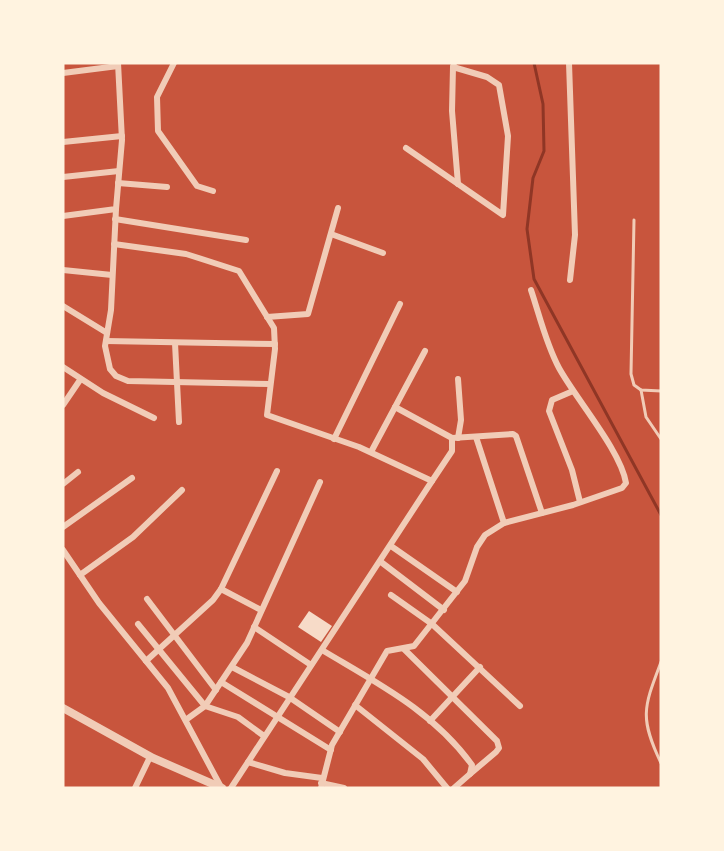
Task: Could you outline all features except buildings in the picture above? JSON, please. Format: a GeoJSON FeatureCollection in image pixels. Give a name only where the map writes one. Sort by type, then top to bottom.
{"type":"FeatureCollection","features":[{"type":"Feature","properties":{"kind":"street"},"geometry":{"type":"LineString","coordinates":[[174,63],[157,97],[158,131],[197,186],[213,191]]}},
{"type":"Feature","properties":{"kind":"street"},"geometry":{"type":"LineString","coordinates":[[569,63],[575,225],[570,280]]}},
{"type":"Feature","properties":{"kind":"street"},"geometry":{"type":"LineString","coordinates":[[63,73],[118,64],[122,136],[106,341],[107,361],[116,376],[128,381],[270,384]]}},
{"type":"Feature","properties":{"kind":"street"},"geometry":{"type":"LineString","coordinates":[[406,148],[458,184],[503,215],[508,136],[499,85],[487,77],[454,65],[452,111],[458,184]]}},
{"type":"Feature","properties":{"kind":"street"},"geometry":{"type":"LineString","coordinates":[[63,142],[122,136]]}},
{"type":"Feature","properties":{"kind":"street"},"geometry":{"type":"LineString","coordinates":[[63,177],[120,171]]}},
{"type":"Feature","properties":{"kind":"street"},"geometry":{"type":"LineString","coordinates":[[118,183],[167,187]]}},
{"type":"Feature","properties":{"kind":"street"},"geometry":{"type":"LineString","coordinates":[[267,317],[308,314],[338,208]]}},
{"type":"Feature","properties":{"kind":"street"},"geometry":{"type":"LineString","coordinates":[[63,216],[116,209]]}},
{"type":"Feature","properties":{"kind":"street"},"geometry":{"type":"LineString","coordinates":[[115,219],[246,240]]}},
{"type":"Feature","properties":{"kind":"street"},"geometry":{"type":"LineString","coordinates":[[331,234],[383,253]]}},
{"type":"Feature","properties":{"kind":"street"},"geometry":{"type":"LineString","coordinates":[[114,244],[186,254],[238,271],[274,328],[275,344],[267,416],[370,452],[432,480]]}},
{"type":"Feature","properties":{"kind":"street"},"geometry":{"type":"LineString","coordinates":[[63,270],[112,274]]}},
{"type":"Feature","properties":{"kind":"street"},"geometry":{"type":"LineString","coordinates":[[321,783],[331,750],[340,732],[387,651],[414,646],[465,581],[477,546],[485,535],[504,523],[580,502],[622,488],[626,483],[609,446],[573,391],[547,342],[531,290]]}},
{"type":"Feature","properties":{"kind":"street"},"geometry":{"type":"LineString","coordinates":[[334,439],[400,304]]}},
{"type":"Feature","properties":{"kind":"street"},"geometry":{"type":"LineString","coordinates":[[63,306],[107,333]]}},
{"type":"Feature","properties":{"kind":"street"},"geometry":{"type":"LineString","coordinates":[[106,341],[275,344]]}},
{"type":"Feature","properties":{"kind":"street"},"geometry":{"type":"LineString","coordinates":[[175,343],[179,422]]}},
{"type":"Feature","properties":{"kind":"street"},"geometry":{"type":"LineString","coordinates":[[370,452],[425,351]]}},
{"type":"Feature","properties":{"kind":"street"},"geometry":{"type":"LineString","coordinates":[[63,368],[80,380],[154,418]]}},
{"type":"Feature","properties":{"kind":"street"},"geometry":{"type":"LineString","coordinates":[[231,788],[452,451],[461,420],[458,379]]}},
{"type":"Feature","properties":{"kind":"street"},"geometry":{"type":"LineString","coordinates":[[63,405],[80,380]]}},
{"type":"Feature","properties":{"kind":"street"},"geometry":{"type":"LineString","coordinates":[[573,391],[552,400],[549,411],[572,470],[580,502]]}},
{"type":"Feature","properties":{"kind":"street"},"geometry":{"type":"LineString","coordinates":[[395,407],[455,438],[513,434],[516,436],[542,513]]}},
{"type":"Feature","properties":{"kind":"street"},"geometry":{"type":"LineString","coordinates":[[476,437],[504,523]]}},
{"type":"Feature","properties":{"kind":"street"},"geometry":{"type":"LineString","coordinates":[[146,662],[213,600],[221,589],[277,471]]}},
{"type":"Feature","properties":{"kind":"street"},"geometry":{"type":"LineString","coordinates":[[63,484],[78,472]]}},
{"type":"Feature","properties":{"kind":"street"},"geometry":{"type":"LineString","coordinates":[[63,527],[132,478]]}},
{"type":"Feature","properties":{"kind":"street"},"geometry":{"type":"LineString","coordinates":[[187,719],[205,706],[232,666],[254,627],[320,482]]}},
{"type":"Feature","properties":{"kind":"street"},"geometry":{"type":"LineString","coordinates":[[80,575],[133,537],[182,490]]}},
{"type":"Feature","properties":{"kind":"street"},"geometry":{"type":"LineString","coordinates":[[391,546],[457,592]]}},
{"type":"Feature","properties":{"kind":"street"},"geometry":{"type":"LineString","coordinates":[[63,550],[168,688],[187,719],[222,788]]}},
{"type":"Feature","properties":{"kind":"street"},"geometry":{"type":"LineString","coordinates":[[381,562],[444,610]]}},
{"type":"Feature","properties":{"kind":"street"},"geometry":{"type":"LineString","coordinates":[[221,589],[261,610]]}},
{"type":"Feature","properties":{"kind":"street"},"geometry":{"type":"LineString","coordinates":[[391,595],[432,624],[520,706]]}},
{"type":"Feature","properties":{"kind":"street"},"geometry":{"type":"LineString","coordinates":[[147,599],[216,690]]}},
{"type":"Feature","properties":{"kind":"street"},"geometry":{"type":"LineString","coordinates":[[138,624],[205,706],[238,717],[264,736]]}},
{"type":"Feature","properties":{"kind":"street"},"geometry":{"type":"LineString","coordinates":[[254,627],[311,665]]}},
{"type":"Feature","properties":{"kind":"street"},"geometry":{"type":"LineString","coordinates":[[404,649],[497,741],[499,748],[454,788]]}},
{"type":"Feature","properties":{"kind":"street"},"geometry":{"type":"LineString","coordinates":[[322,650],[409,701],[458,746],[472,765],[470,774]]}},
{"type":"Feature","properties":{"kind":"street"},"geometry":{"type":"LineString","coordinates":[[232,666],[289,698],[340,732]]}},
{"type":"Feature","properties":{"kind":"street"},"geometry":{"type":"LineString","coordinates":[[430,721],[480,667]]}},
{"type":"Feature","properties":{"kind":"street"},"geometry":{"type":"LineString","coordinates":[[221,682],[331,750]]}},
{"type":"Feature","properties":{"kind":"street"},"geometry":{"type":"LineString","coordinates":[[355,705],[423,759],[447,788]]}},
{"type":"Feature","properties":{"kind":"street"},"geometry":{"type":"LineString","coordinates":[[63,708],[150,757],[222,788]]}},
{"type":"Feature","properties":{"kind":"street"},"geometry":{"type":"LineString","coordinates":[[135,788],[150,757]]}},
{"type":"Feature","properties":{"kind":"street"},"geometry":{"type":"LineString","coordinates":[[248,762],[344,788]]}},
{"type":"Feature","properties":{"kind":"lane"},"geometry":{"type":"LineString","coordinates":[[634,220],[631,374],[634,385],[640,390],[661,391]]}},
{"type":"Feature","properties":{"kind":"lane"},"geometry":{"type":"LineString","coordinates":[[640,390],[646,417],[661,439]]}},
{"type":"Feature","properties":{"kind":"lane"},"geometry":{"type":"LineString","coordinates":[[661,662],[646,701],[645,723],[661,763]]}},
{"type":"Feature","properties":{"kind":"waterway"},"geometry":{"type":"LineString","coordinates":[[534,63],[543,104],[544,151],[533,178],[527,229],[534,279],[661,515]]}}]}
